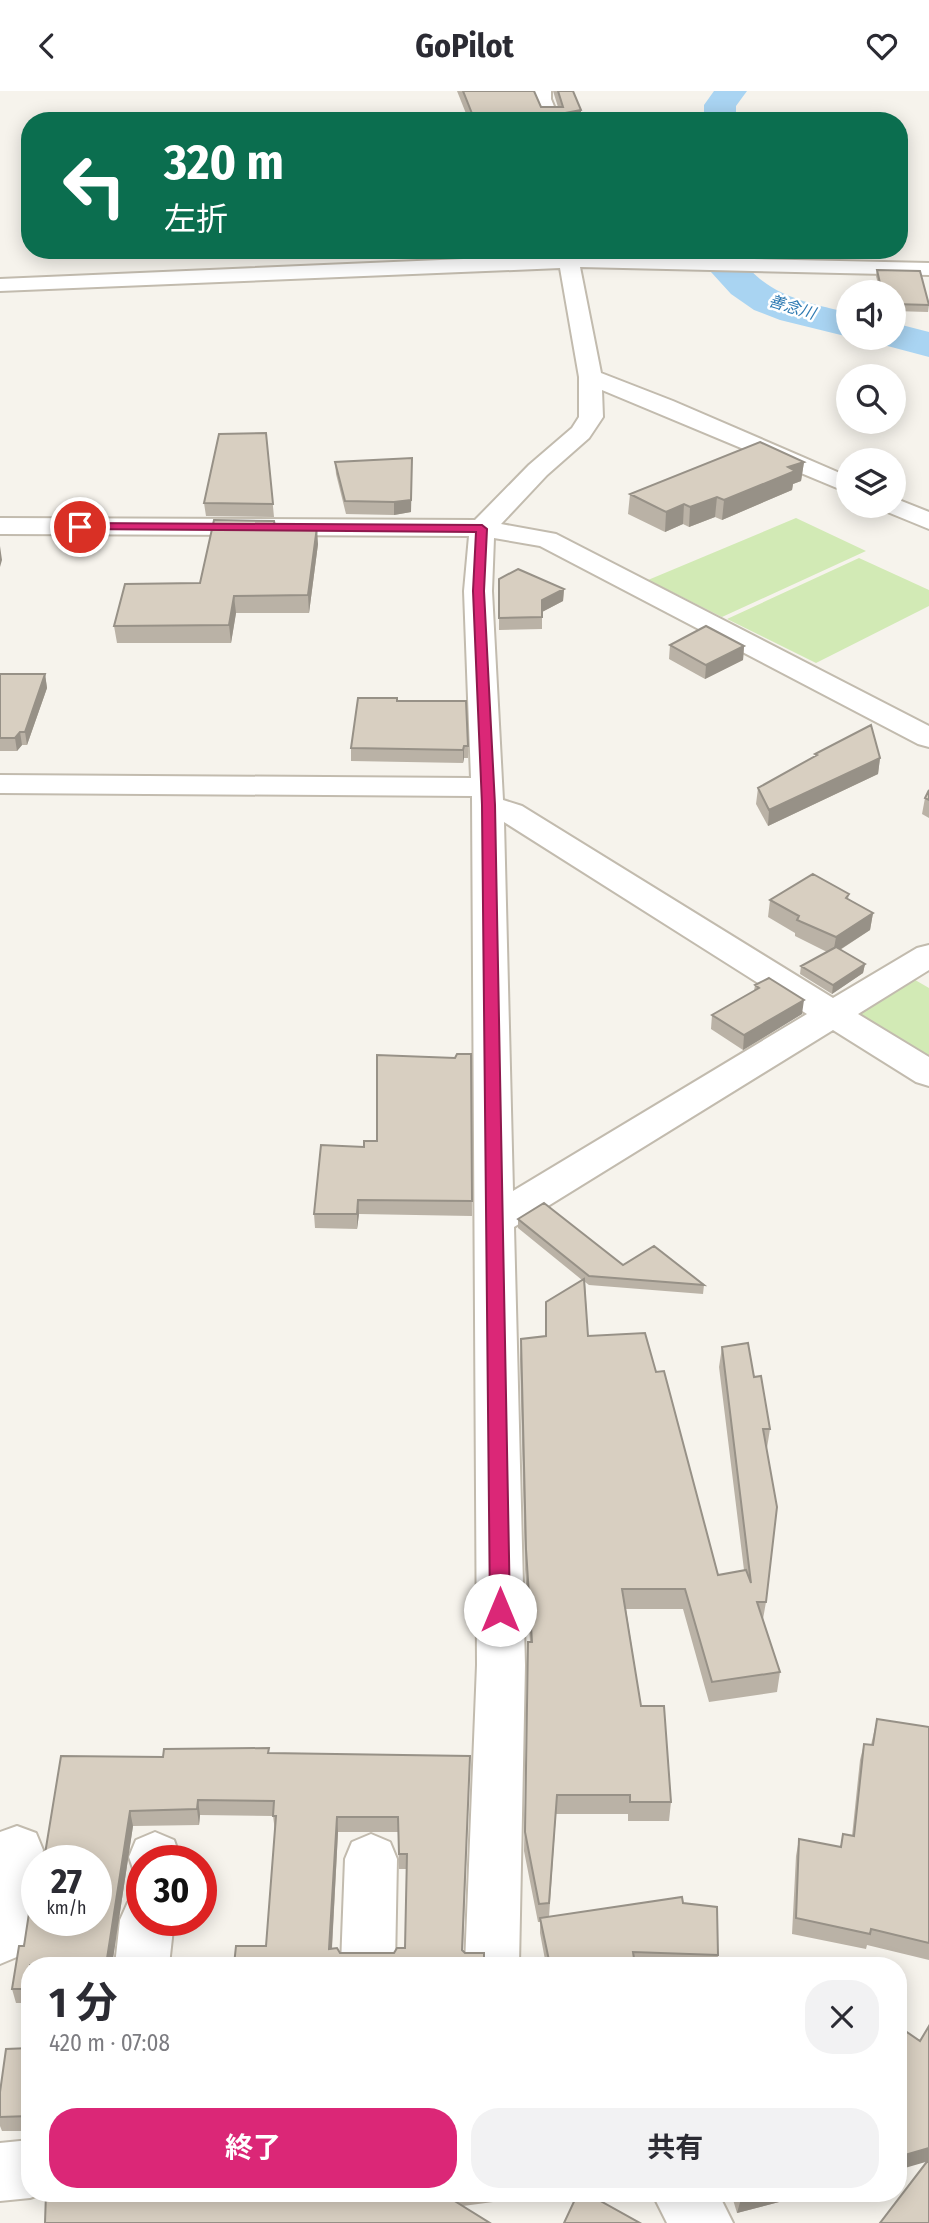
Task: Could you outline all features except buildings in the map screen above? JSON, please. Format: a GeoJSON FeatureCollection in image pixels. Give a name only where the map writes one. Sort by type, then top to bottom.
{"type":"FeatureCollection","features":[{"type":"Feature","properties":{"kind":"street"},"geometry":{"type":"LineString","coordinates":[[542,91],[547,112]]}},
{"type":"Feature","properties":{"kind":"street"},"geometry":{"type":"LineString","coordinates":[[0,285],[509,259]]}},
{"type":"Feature","properties":{"kind":"street"},"geometry":{"type":"LineString","coordinates":[[492,1957],[501,1665],[487,796],[478,591],[482,529],[538,470],[582,433],[591,417],[590,377],[569,259]]}},
{"type":"Feature","properties":{"kind":"street"},"geometry":{"type":"LineString","coordinates":[[614,259],[691,264],[929,269]]}},
{"type":"Feature","properties":{"kind":"street"},"geometry":{"type":"LineString","coordinates":[[590,377],[665,406],[836,480]]}},
{"type":"Feature","properties":{"kind":"street"},"geometry":{"type":"LineString","coordinates":[[906,511],[929,521]]}},
{"type":"Feature","properties":{"kind":"street"},"geometry":{"type":"LineString","coordinates":[[0,526],[482,529],[547,540],[929,738]]}},
{"type":"Feature","properties":{"kind":"street"},"geometry":{"type":"LineString","coordinates":[[0,785],[487,796],[929,1074]]}},
{"type":"Feature","properties":{"kind":"street"},"geometry":{"type":"LineString","coordinates":[[493,1222],[929,955]]}},
{"type":"Feature","properties":{"kind":"street"},"geometry":{"type":"LineString","coordinates":[[0,1938],[17,1850]]}},
{"type":"Feature","properties":{"kind":"street"},"geometry":{"type":"LineString","coordinates":[[368,1957],[371,1859]]}},
{"type":"Feature","properties":{"kind":"street"},"geometry":{"type":"LineString","coordinates":[[143,1957],[146,1936]]}},
{"type":"Feature","properties":{"kind":"street"},"geometry":{"type":"LineString","coordinates":[[0,2172],[21,2170]]}},
{"type":"Feature","properties":{"kind":"street"},"geometry":{"type":"LineString","coordinates":[[688,2202],[703,2223]]}},
{"type":"Feature","properties":{"kind":"green space"},"geometry":{"type":"Polygon","coordinates":[[[796,518],[866,551],[722,617],[648,580],[796,518]]]}},
{"type":"Feature","properties":{"kind":"green space"},"geometry":{"type":"Polygon","coordinates":[[[859,558],[929,590],[929,606],[816,663],[727,619],[859,558]]]}},
{"type":"Feature","properties":{"kind":"green space"},"geometry":{"type":"Polygon","coordinates":[[[910,977],[929,988],[929,1064],[856,1019],[855,1007],[910,977]]]}},
{"type":"Feature","properties":{"kind":"waterway","name":"善念川"},"geometry":{"type":"LineString","coordinates":[[720,112],[720,105],[731,91]]}},
{"type":"Feature","properties":{"kind":"waterway","name":"善念川"},"geometry":{"type":"LineString","coordinates":[[721,259],[745,286],[768,301],[836,322]]}},
{"type":"Feature","properties":{"kind":"waterway","name":"善念川"},"geometry":{"type":"LineString","coordinates":[[906,338],[929,345]]}},
{"type":"Feature","properties":{"kind":"route"},"geometry":{"type":"LineString","coordinates":[[80,527],[482,529],[478,591],[488,805],[500,1610]]}}]}
